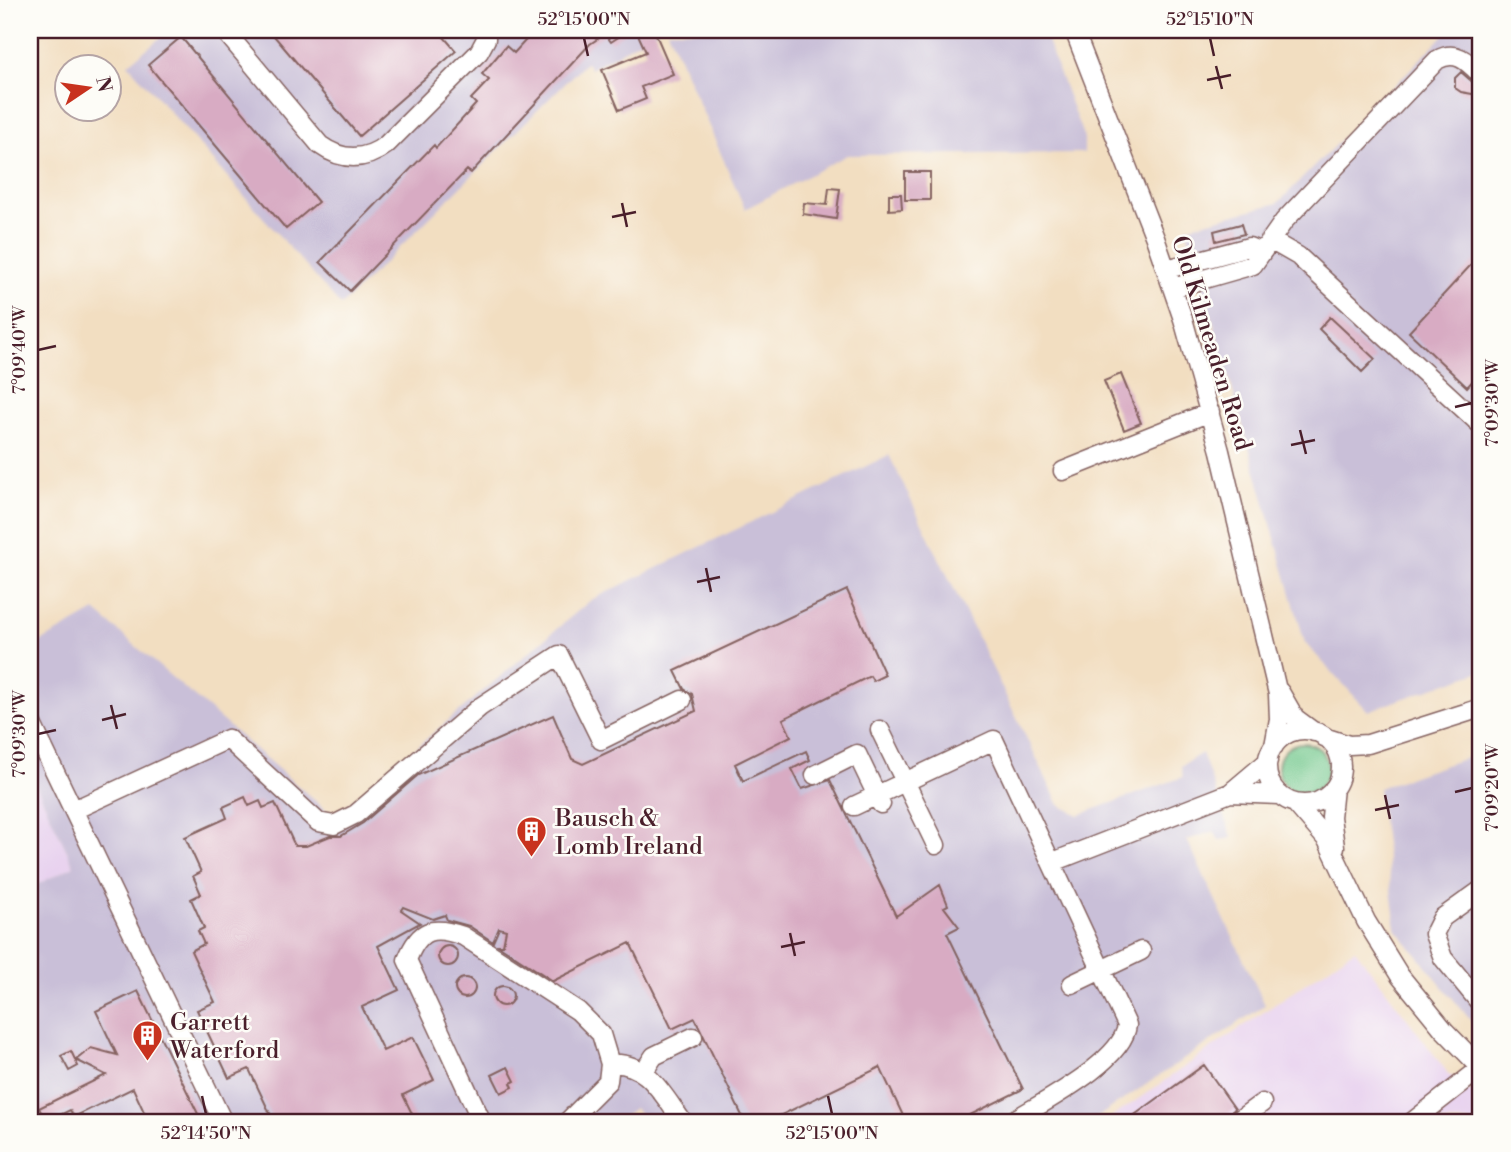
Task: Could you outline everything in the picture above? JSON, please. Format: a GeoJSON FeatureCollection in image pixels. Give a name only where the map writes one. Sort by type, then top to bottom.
{"type":"FeatureCollection","features":[{"type":"Feature","properties":{"kind":"street"},"geometry":{"type":"LineString","coordinates":[[224,30],[313,138],[334,154],[354,158],[374,153],[386,145],[479,52],[485,43],[486,30]]}},
{"type":"Feature","properties":{"kind":"street","name":"Old Kilmeaden Road"},"geometry":{"type":"LineString","coordinates":[[1074,30],[1167,269],[1210,412],[1275,679],[1279,705],[1271,754]]}},
{"type":"Feature","properties":{"kind":"street"},"geometry":{"type":"LineString","coordinates":[[1173,288],[1254,265],[1266,246],[1437,60],[1447,55],[1458,56],[1481,75]]}},
{"type":"Feature","properties":{"kind":"street"},"geometry":{"type":"LineString","coordinates":[[1167,269],[1249,247],[1266,246],[1298,256],[1481,425]]}},
{"type":"Feature","properties":{"kind":"street"},"geometry":{"type":"LineString","coordinates":[[1063,471],[1210,412]]}},
{"type":"Feature","properties":{"kind":"street"},"geometry":{"type":"LineString","coordinates":[[74,810],[228,739],[318,822],[334,825],[368,805],[493,698],[559,654],[601,740],[682,699]]}},
{"type":"Feature","properties":{"kind":"street","name":"Old Kilmeaden Road"},"geometry":{"type":"LineString","coordinates":[[1275,679],[1295,718],[1318,734]]}},
{"type":"Feature","properties":{"kind":"street"},"geometry":{"type":"LineString","coordinates":[[1230,793],[1319,801],[1363,751],[1387,739],[1481,708]]}},
{"type":"Feature","properties":{"kind":"street"},"geometry":{"type":"LineString","coordinates":[[30,720],[223,1122]]}},
{"type":"Feature","properties":{"kind":"street"},"geometry":{"type":"LineString","coordinates":[[880,730],[936,845]]}},
{"type":"Feature","properties":{"kind":"street"},"geometry":{"type":"LineString","coordinates":[[1053,862],[1230,793],[1292,733],[1318,734],[1349,745],[1387,739]]}},
{"type":"Feature","properties":{"kind":"street"},"geometry":{"type":"LineString","coordinates":[[1318,734],[1339,756],[1332,829],[1341,867]]}},
{"type":"Feature","properties":{"kind":"street"},"geometry":{"type":"LineString","coordinates":[[854,806],[879,800],[905,782],[994,740],[1126,1018],[1124,1039],[1077,1080],[1011,1122]]}},
{"type":"Feature","properties":{"kind":"street"},"geometry":{"type":"LineString","coordinates":[[815,775],[858,754],[879,800]]}},
{"type":"Feature","properties":{"kind":"street"},"geometry":{"type":"LineString","coordinates":[[1271,754],[1269,780],[1318,827],[1393,967],[1444,1030],[1481,1068],[1412,1122]]}},
{"type":"Feature","properties":{"kind":"street"},"geometry":{"type":"LineString","coordinates":[[1481,890],[1441,918],[1434,934],[1443,958],[1481,1004]]}},
{"type":"Feature","properties":{"kind":"street"},"geometry":{"type":"LineString","coordinates":[[482,1122],[407,960],[415,940],[428,931],[445,930],[463,936],[584,1016],[601,1034],[610,1073],[603,1088],[567,1122]]}},
{"type":"Feature","properties":{"kind":"street"},"geometry":{"type":"LineString","coordinates":[[1072,984],[1141,951]]}},
{"type":"Feature","properties":{"kind":"street"},"geometry":{"type":"LineString","coordinates":[[643,1070],[654,1056],[693,1037]]}},
{"type":"Feature","properties":{"kind":"street"},"geometry":{"type":"LineString","coordinates":[[610,1064],[626,1062],[643,1070],[683,1122]]}},
{"type":"Feature","properties":{"kind":"street"},"geometry":{"type":"LineString","coordinates":[[1236,1122],[1262,1104]]}},
{"type":"Feature","properties":{"kind":"shaded area"},"geometry":{"type":"Polygon","coordinates":[[[170,30],[659,30],[590,69],[586,62],[341,306],[128,64],[170,30]]]}},
{"type":"Feature","properties":{"kind":"shaded area"},"geometry":{"type":"Polygon","coordinates":[[[667,30],[1043,30],[1084,138],[1084,153],[847,155],[745,209],[667,30]]]}},
{"type":"Feature","properties":{"kind":"shaded area"},"geometry":{"type":"Polygon","coordinates":[[[1449,30],[1481,30],[1481,671],[1368,711],[1305,643],[1186,227],[1278,203],[1449,30]]]}},
{"type":"Feature","properties":{"kind":"shaded area"},"geometry":{"type":"Polygon","coordinates":[[[889,455],[1059,805],[1079,815],[1183,777],[1181,766],[1202,753],[1232,838],[1219,840],[1214,831],[1187,840],[1265,1005],[1090,1122],[648,1122],[634,1108],[619,1122],[30,1122],[30,888],[74,866],[30,772],[30,648],[95,611],[334,817],[591,600],[889,455]]]}},
{"type":"Feature","properties":{"kind":"shaded area"},"geometry":{"type":"Polygon","coordinates":[[[1481,753],[1481,1033],[1396,929],[1378,788],[1481,753]]]}},
{"type":"Feature","properties":{"kind":"shaded area"},"geometry":{"type":"Polygon","coordinates":[[[30,772],[74,866],[30,888],[30,772]]]}},
{"type":"Feature","properties":{"kind":"shaded area"},"geometry":{"type":"Polygon","coordinates":[[[1355,949],[1447,1072],[1481,1100],[1481,1122],[1105,1122],[1355,949]]]}},
{"type":"Feature","properties":{"kind":"green space"},"geometry":{"type":"Polygon","coordinates":[[[1303,743],[1321,750],[1328,768],[1321,786],[1303,793],[1285,786],[1278,768],[1285,750],[1303,743]]]}},
{"type":"Feature","properties":{"kind":"building"},"geometry":{"type":"Polygon","coordinates":[[[269,30],[438,30],[456,51],[359,136],[269,30]]]}},
{"type":"Feature","properties":{"kind":"building"},"geometry":{"type":"Polygon","coordinates":[[[535,30],[629,30],[611,42],[605,34],[590,44],[471,173],[467,170],[350,291],[320,262],[434,145],[436,148],[476,104],[471,99],[489,80],[482,74],[506,46],[514,53],[535,30]]]}},
{"type":"Feature","properties":{"kind":"building"},"geometry":{"type":"Polygon","coordinates":[[[636,30],[654,30],[673,74],[641,87],[646,99],[619,110],[602,70],[646,52],[636,30]]]}},
{"type":"Feature","properties":{"kind":"building"},"geometry":{"type":"Polygon","coordinates":[[[181,37],[318,202],[286,229],[148,65],[181,37]]]}},
{"type":"Feature","properties":{"kind":"building"},"geometry":{"type":"Polygon","coordinates":[[[1461,72],[1476,85],[1478,95],[1455,88],[1455,78],[1461,72]]]}},
{"type":"Feature","properties":{"kind":"building"},"geometry":{"type":"Polygon","coordinates":[[[905,172],[930,172],[930,200],[905,200],[905,172]]]}},
{"type":"Feature","properties":{"kind":"building"},"geometry":{"type":"Polygon","coordinates":[[[829,188],[840,189],[836,219],[803,214],[804,203],[827,205],[829,188]]]}},
{"type":"Feature","properties":{"kind":"building"},"geometry":{"type":"Polygon","coordinates":[[[889,194],[901,194],[902,209],[889,210],[889,194]]]}},
{"type":"Feature","properties":{"kind":"building"},"geometry":{"type":"Polygon","coordinates":[[[1241,224],[1244,234],[1216,241],[1214,231],[1241,224]]]}},
{"type":"Feature","properties":{"kind":"building"},"geometry":{"type":"Polygon","coordinates":[[[1481,254],[1481,372],[1467,387],[1409,332],[1481,254]]]}},
{"type":"Feature","properties":{"kind":"building"},"geometry":{"type":"Polygon","coordinates":[[[1330,317],[1375,359],[1362,372],[1319,329],[1330,317]]]}},
{"type":"Feature","properties":{"kind":"building"},"geometry":{"type":"Polygon","coordinates":[[[1121,374],[1141,423],[1124,430],[1104,381],[1121,374]]]}},
{"type":"Feature","properties":{"kind":"building","name":"Bausch & Lomb Ireland"},"geometry":{"type":"Polygon","coordinates":[[[847,590],[885,675],[873,681],[870,676],[783,719],[791,736],[735,764],[743,781],[806,751],[810,760],[792,769],[802,789],[830,780],[896,916],[940,885],[948,905],[944,907],[959,927],[947,933],[1023,1089],[956,1122],[906,1122],[880,1067],[767,1122],[745,1122],[695,1018],[672,1029],[630,943],[553,981],[498,945],[503,945],[506,930],[499,928],[493,942],[469,926],[447,920],[445,915],[433,919],[403,907],[401,910],[420,923],[378,946],[399,990],[362,1007],[383,1051],[413,1037],[434,1080],[403,1095],[416,1122],[274,1122],[249,1069],[229,1078],[197,1010],[215,1002],[191,951],[204,944],[198,931],[204,928],[191,899],[201,894],[193,876],[201,872],[185,837],[227,818],[223,807],[245,797],[249,806],[260,801],[263,808],[275,803],[295,846],[306,846],[330,836],[341,836],[363,823],[418,775],[553,715],[572,759],[583,764],[696,711],[692,694],[684,689],[675,671],[847,590]]]}},
{"type":"Feature","properties":{"kind":"building"},"geometry":{"type":"Polygon","coordinates":[[[448,946],[455,949],[458,956],[455,963],[448,966],[441,963],[438,956],[441,949],[448,946]]]}},
{"type":"Feature","properties":{"kind":"building"},"geometry":{"type":"Polygon","coordinates":[[[465,978],[472,981],[475,988],[472,995],[465,998],[458,995],[455,988],[458,981],[465,978]]]}},
{"type":"Feature","properties":{"kind":"building"},"geometry":{"type":"Polygon","coordinates":[[[503,986],[510,989],[513,996],[510,1003],[503,1006],[496,1003],[493,996],[496,989],[503,986]]]}},
{"type":"Feature","properties":{"kind":"building","name":"Garrett Waterford"},"geometry":{"type":"Polygon","coordinates":[[[138,991],[202,1122],[127,1122],[145,1114],[133,1088],[74,1117],[70,1110],[46,1122],[39,1108],[106,1075],[76,1060],[91,1048],[117,1055],[96,1011],[138,991]]]}},
{"type":"Feature","properties":{"kind":"building"},"geometry":{"type":"Polygon","coordinates":[[[71,1051],[78,1066],[69,1071],[61,1056],[71,1051]]]}},
{"type":"Feature","properties":{"kind":"building"},"geometry":{"type":"Polygon","coordinates":[[[1204,1065],[1235,1109],[1216,1122],[1125,1122],[1204,1065]]]}},
{"type":"Feature","properties":{"kind":"building"},"geometry":{"type":"Polygon","coordinates":[[[508,1067],[515,1081],[511,1083],[513,1087],[501,1093],[492,1075],[508,1067]]]}},
{"type":"Feature","properties":{"kind":"place","name":"Bausch & Lomb Ireland"},"geometry":{"type":"Point","coordinates":[532,859]}},
{"type":"Feature","properties":{"kind":"place","name":"Garrett Waterford"},"geometry":{"type":"Point","coordinates":[147,1063]}}]}
